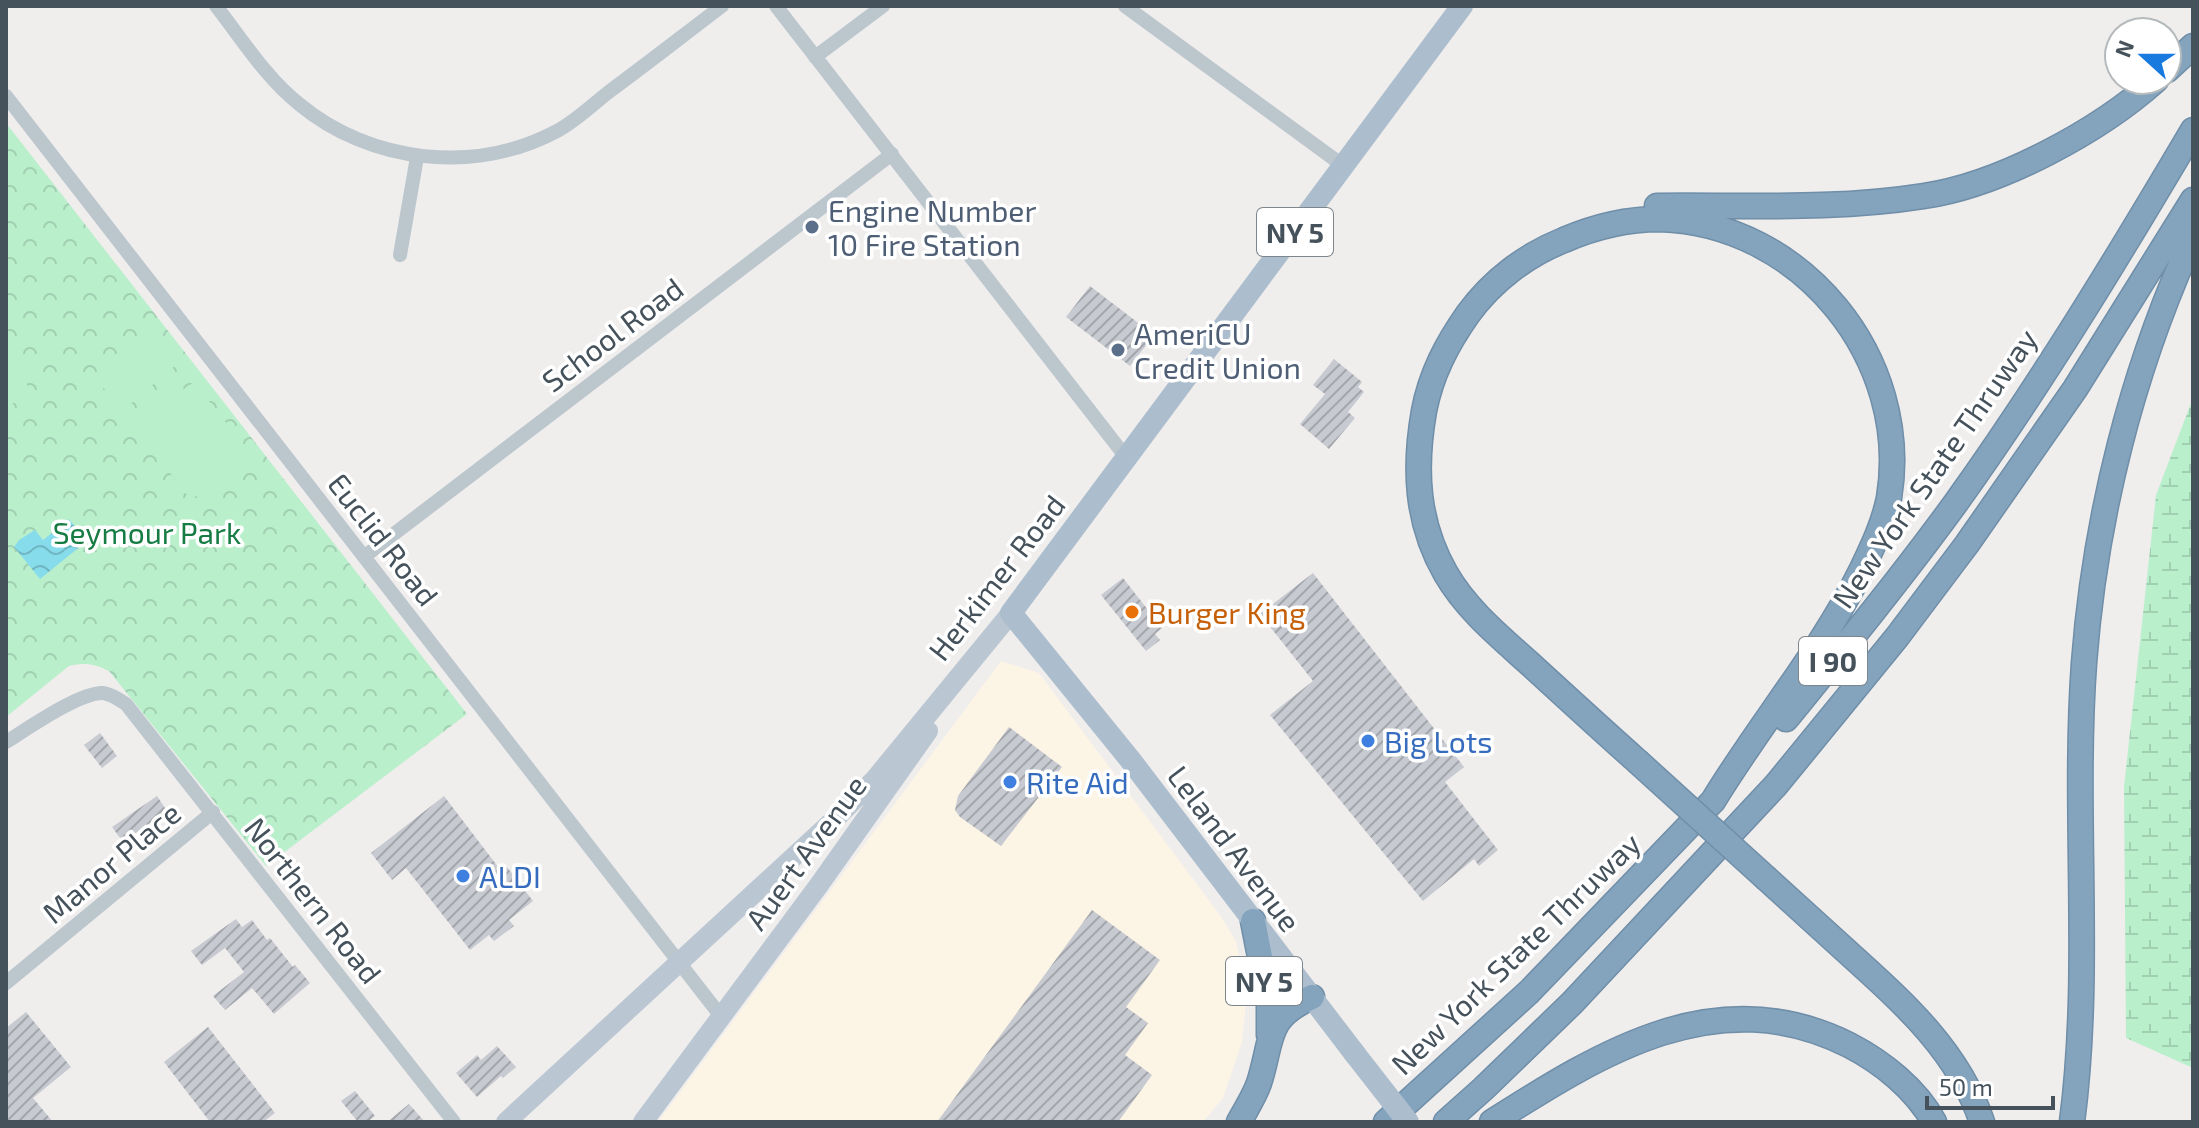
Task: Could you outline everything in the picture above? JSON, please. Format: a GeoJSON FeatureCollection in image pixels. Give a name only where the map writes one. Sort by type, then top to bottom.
{"type":"FeatureCollection","features":[{"type":"Feature","properties":{"kind":"highway"},"geometry":{"type":"LineString","coordinates":[[1982,1122],[1953,1062],[1921,1019],[1469,625],[1443,592],[1419,544],[1405,466],[1408,430],[1418,386],[1433,343],[1455,305],[1501,260],[1543,234],[1578,219],[1640,207],[1857,204],[1928,196],[1996,176],[2032,161],[2097,124],[2135,96]]}},
{"type":"Feature","properties":{"kind":"highway","name":"New York State Thruway"},"geometry":{"type":"LineString","coordinates":[[1386,1122],[1529,992],[1713,801],[1769,740],[1859,630],[1955,504],[2043,375],[2193,130]]}},
{"type":"Feature","properties":{"kind":"highway","name":"I 90"},"geometry":{"type":"LineString","coordinates":[[1446,1122],[1572,1003],[1776,785],[1887,649],[1967,544],[2075,389],[2193,200]]}},
{"type":"Feature","properties":{"kind":"highway"},"geometry":{"type":"LineString","coordinates":[[1633,766],[1475,615],[1446,574],[1428,534],[1418,487],[1417,452],[1427,394],[1442,355],[1481,296],[1512,269],[1545,247],[1584,231],[1624,221],[1662,219],[1705,225],[1750,241],[1780,256],[1822,289],[1853,326],[1872,361],[1886,404],[1892,457],[1889,497],[1880,529],[1843,607],[1785,695],[1743,751],[1713,801]]}},
{"type":"Feature","properties":{"kind":"highway"},"geometry":{"type":"LineString","coordinates":[[2072,1122],[2078,1077],[2081,976],[2084,664],[2094,577],[2110,485],[2143,363],[2193,237]]}},
{"type":"Feature","properties":{"kind":"highway"},"geometry":{"type":"LineString","coordinates":[[1762,882],[1888,1004],[1924,1044],[1957,1094],[1968,1122]]}},
{"type":"Feature","properties":{"kind":"highway","name":"NY 5"},"geometry":{"type":"LineString","coordinates":[[1239,1122],[1259,1083],[1269,1041],[1269,1003],[1253,921]]}},
{"type":"Feature","properties":{"kind":"highway"},"geometry":{"type":"LineString","coordinates":[[1269,1041],[1285,1011],[1312,997]]}},
{"type":"Feature","properties":{"kind":"highway"},"geometry":{"type":"LineString","coordinates":[[1492,1122],[1556,1081],[1633,1042],[1682,1025],[1750,1018],[1790,1023],[1826,1034],[1867,1055],[1907,1087],[1934,1122]]}},
{"type":"Feature","properties":{"kind":"main road","name":"Herkimer Road"},"geometry":{"type":"LineString","coordinates":[[506,1122],[875,779],[1011,613],[1462,6]]}},
{"type":"Feature","properties":{"kind":"main road","name":"Leland Avenue"},"geometry":{"type":"LineString","coordinates":[[1011,613],[1132,762],[1408,1122]]}},
{"type":"Feature","properties":{"kind":"main road","name":"Auert Avenue"},"geometry":{"type":"LineString","coordinates":[[643,1122],[859,830],[1011,613]]}},
{"type":"Feature","properties":{"kind":"street"},"geometry":{"type":"LineString","coordinates":[[216,6],[258,60],[298,104],[335,128],[381,148],[417,157],[478,156],[525,146],[559,130],[722,6]]}},
{"type":"Feature","properties":{"kind":"street"},"geometry":{"type":"LineString","coordinates":[[776,6],[1125,456]]}},
{"type":"Feature","properties":{"kind":"street"},"geometry":{"type":"LineString","coordinates":[[815,57],[883,6]]}},
{"type":"Feature","properties":{"kind":"street"},"geometry":{"type":"LineString","coordinates":[[1125,6],[1345,167]]}},
{"type":"Feature","properties":{"kind":"street","name":"Euclid Road"},"geometry":{"type":"LineString","coordinates":[[6,96],[720,1015]]}},
{"type":"Feature","properties":{"kind":"street","name":"School Road"},"geometry":{"type":"LineString","coordinates":[[365,556],[892,154]]}},
{"type":"Feature","properties":{"kind":"street"},"geometry":{"type":"LineString","coordinates":[[400,255],[417,157]]}},
{"type":"Feature","properties":{"kind":"street","name":"Northern Road"},"geometry":{"type":"LineString","coordinates":[[6,742],[59,710],[91,696],[103,693],[118,699],[132,711],[213,812],[454,1122]]}},
{"type":"Feature","properties":{"kind":"street","name":"Manor Place"},"geometry":{"type":"LineString","coordinates":[[6,983],[213,812]]}},
{"type":"Feature","properties":{"kind":"shaded area"},"geometry":{"type":"Polygon","coordinates":[[[1001,661],[1039,673],[1220,915],[1236,941],[1247,995],[1242,1042],[1223,1098],[1203,1122],[658,1122],[1001,661]]]}},
{"type":"Feature","properties":{"kind":"green space","name":"Seymour Park"},"geometry":{"type":"Polygon","coordinates":[[[6,123],[467,714],[266,866],[109,671],[89,664],[69,666],[6,717],[6,123]]]}},
{"type":"Feature","properties":{"kind":"green space"},"geometry":{"type":"Polygon","coordinates":[[[155,328],[182,360],[122,411],[94,376],[155,328]]]}},
{"type":"Feature","properties":{"kind":"green space"},"geometry":{"type":"Polygon","coordinates":[[[6,346],[18,359],[31,396],[6,406],[6,346]]]}},
{"type":"Feature","properties":{"kind":"green space"},"geometry":{"type":"Polygon","coordinates":[[[194,382],[250,453],[191,500],[133,425],[194,382]]]}},
{"type":"Feature","properties":{"kind":"green space"},"geometry":{"type":"Polygon","coordinates":[[[2193,398],[2193,1068],[2126,1038],[2124,787],[2156,495],[2193,398]]]}},
{"type":"Feature","properties":{"kind":"water"},"geometry":{"type":"Polygon","coordinates":[[[69,519],[87,541],[40,579],[14,547],[35,530],[43,540],[69,519]]]}},
{"type":"Feature","properties":{"kind":"building"},"geometry":{"type":"Polygon","coordinates":[[[1090,286],[1154,335],[1130,366],[1066,317],[1090,286]]]}},
{"type":"Feature","properties":{"kind":"building"},"geometry":{"type":"Polygon","coordinates":[[[1334,359],[1362,382],[1358,387],[1364,392],[1348,412],[1355,418],[1329,449],[1300,424],[1325,394],[1313,385],[1334,359]]]}},
{"type":"Feature","properties":{"kind":"building","name":"Big Lots"},"geometry":{"type":"Polygon","coordinates":[[[1313,573],[1464,767],[1445,782],[1498,850],[1479,866],[1474,859],[1423,901],[1270,715],[1313,681],[1260,614],[1313,573]]]}},
{"type":"Feature","properties":{"kind":"building","name":"Burger King"},"geometry":{"type":"Polygon","coordinates":[[[1123,578],[1162,628],[1155,634],[1160,640],[1146,651],[1101,595],[1123,578]]]}},
{"type":"Feature","properties":{"kind":"building","name":"Rite Aid"},"geometry":{"type":"Polygon","coordinates":[[[1009,727],[1062,767],[1001,846],[960,817],[955,810],[958,796],[1009,727]]]}},
{"type":"Feature","properties":{"kind":"building"},"geometry":{"type":"Polygon","coordinates":[[[100,733],[117,756],[102,768],[84,745],[100,733]]]}},
{"type":"Feature","properties":{"kind":"building"},"geometry":{"type":"Polygon","coordinates":[[[157,796],[167,811],[123,842],[112,827],[157,796]]]}},
{"type":"Feature","properties":{"kind":"building","name":"ALDI"},"geometry":{"type":"Polygon","coordinates":[[[444,796],[502,872],[507,867],[533,901],[509,920],[514,926],[494,941],[489,935],[470,950],[406,868],[392,880],[371,853],[444,796]]]}},
{"type":"Feature","properties":{"kind":"building"},"geometry":{"type":"Polygon","coordinates":[[[1092,910],[1160,960],[1126,1007],[1148,1023],[1125,1055],[1152,1075],[1118,1122],[937,1122],[1092,910]]]}},
{"type":"Feature","properties":{"kind":"building"},"geometry":{"type":"Polygon","coordinates":[[[236,919],[242,927],[252,920],[267,940],[270,938],[310,983],[274,1014],[252,988],[225,1010],[213,996],[244,972],[225,948],[202,965],[191,951],[236,919]]]}},
{"type":"Feature","properties":{"kind":"building"},"geometry":{"type":"Polygon","coordinates":[[[26,1012],[71,1067],[33,1098],[53,1122],[6,1122],[6,1028],[26,1012]]]}},
{"type":"Feature","properties":{"kind":"building"},"geometry":{"type":"Polygon","coordinates":[[[208,1027],[275,1113],[263,1122],[210,1122],[164,1062],[208,1027]]]}},
{"type":"Feature","properties":{"kind":"building"},"geometry":{"type":"Polygon","coordinates":[[[497,1046],[516,1067],[477,1097],[456,1073],[477,1055],[481,1060],[497,1046]]]}},
{"type":"Feature","properties":{"kind":"building"},"geometry":{"type":"Polygon","coordinates":[[[355,1091],[375,1116],[367,1122],[358,1122],[341,1101],[355,1091]]]}},
{"type":"Feature","properties":{"kind":"building"},"geometry":{"type":"Polygon","coordinates":[[[409,1104],[425,1122],[387,1122],[409,1104]]]}},
{"type":"Feature","properties":{"kind":"place","name":"Engine Number 10 Fire Station"},"geometry":{"type":"Point","coordinates":[812,227]}},
{"type":"Feature","properties":{"kind":"place","name":"AmeriCU Credit Union"},"geometry":{"type":"Point","coordinates":[1118,350]}},
{"type":"Feature","properties":{"kind":"place","name":"Burger King"},"geometry":{"type":"Point","coordinates":[1132,612]}},
{"type":"Feature","properties":{"kind":"place","name":"Big Lots"},"geometry":{"type":"Point","coordinates":[1368,741]}},
{"type":"Feature","properties":{"kind":"place","name":"Rite Aid"},"geometry":{"type":"Point","coordinates":[1010,782]}},
{"type":"Feature","properties":{"kind":"place","name":"ALDI"},"geometry":{"type":"Point","coordinates":[463,876]}}]}
